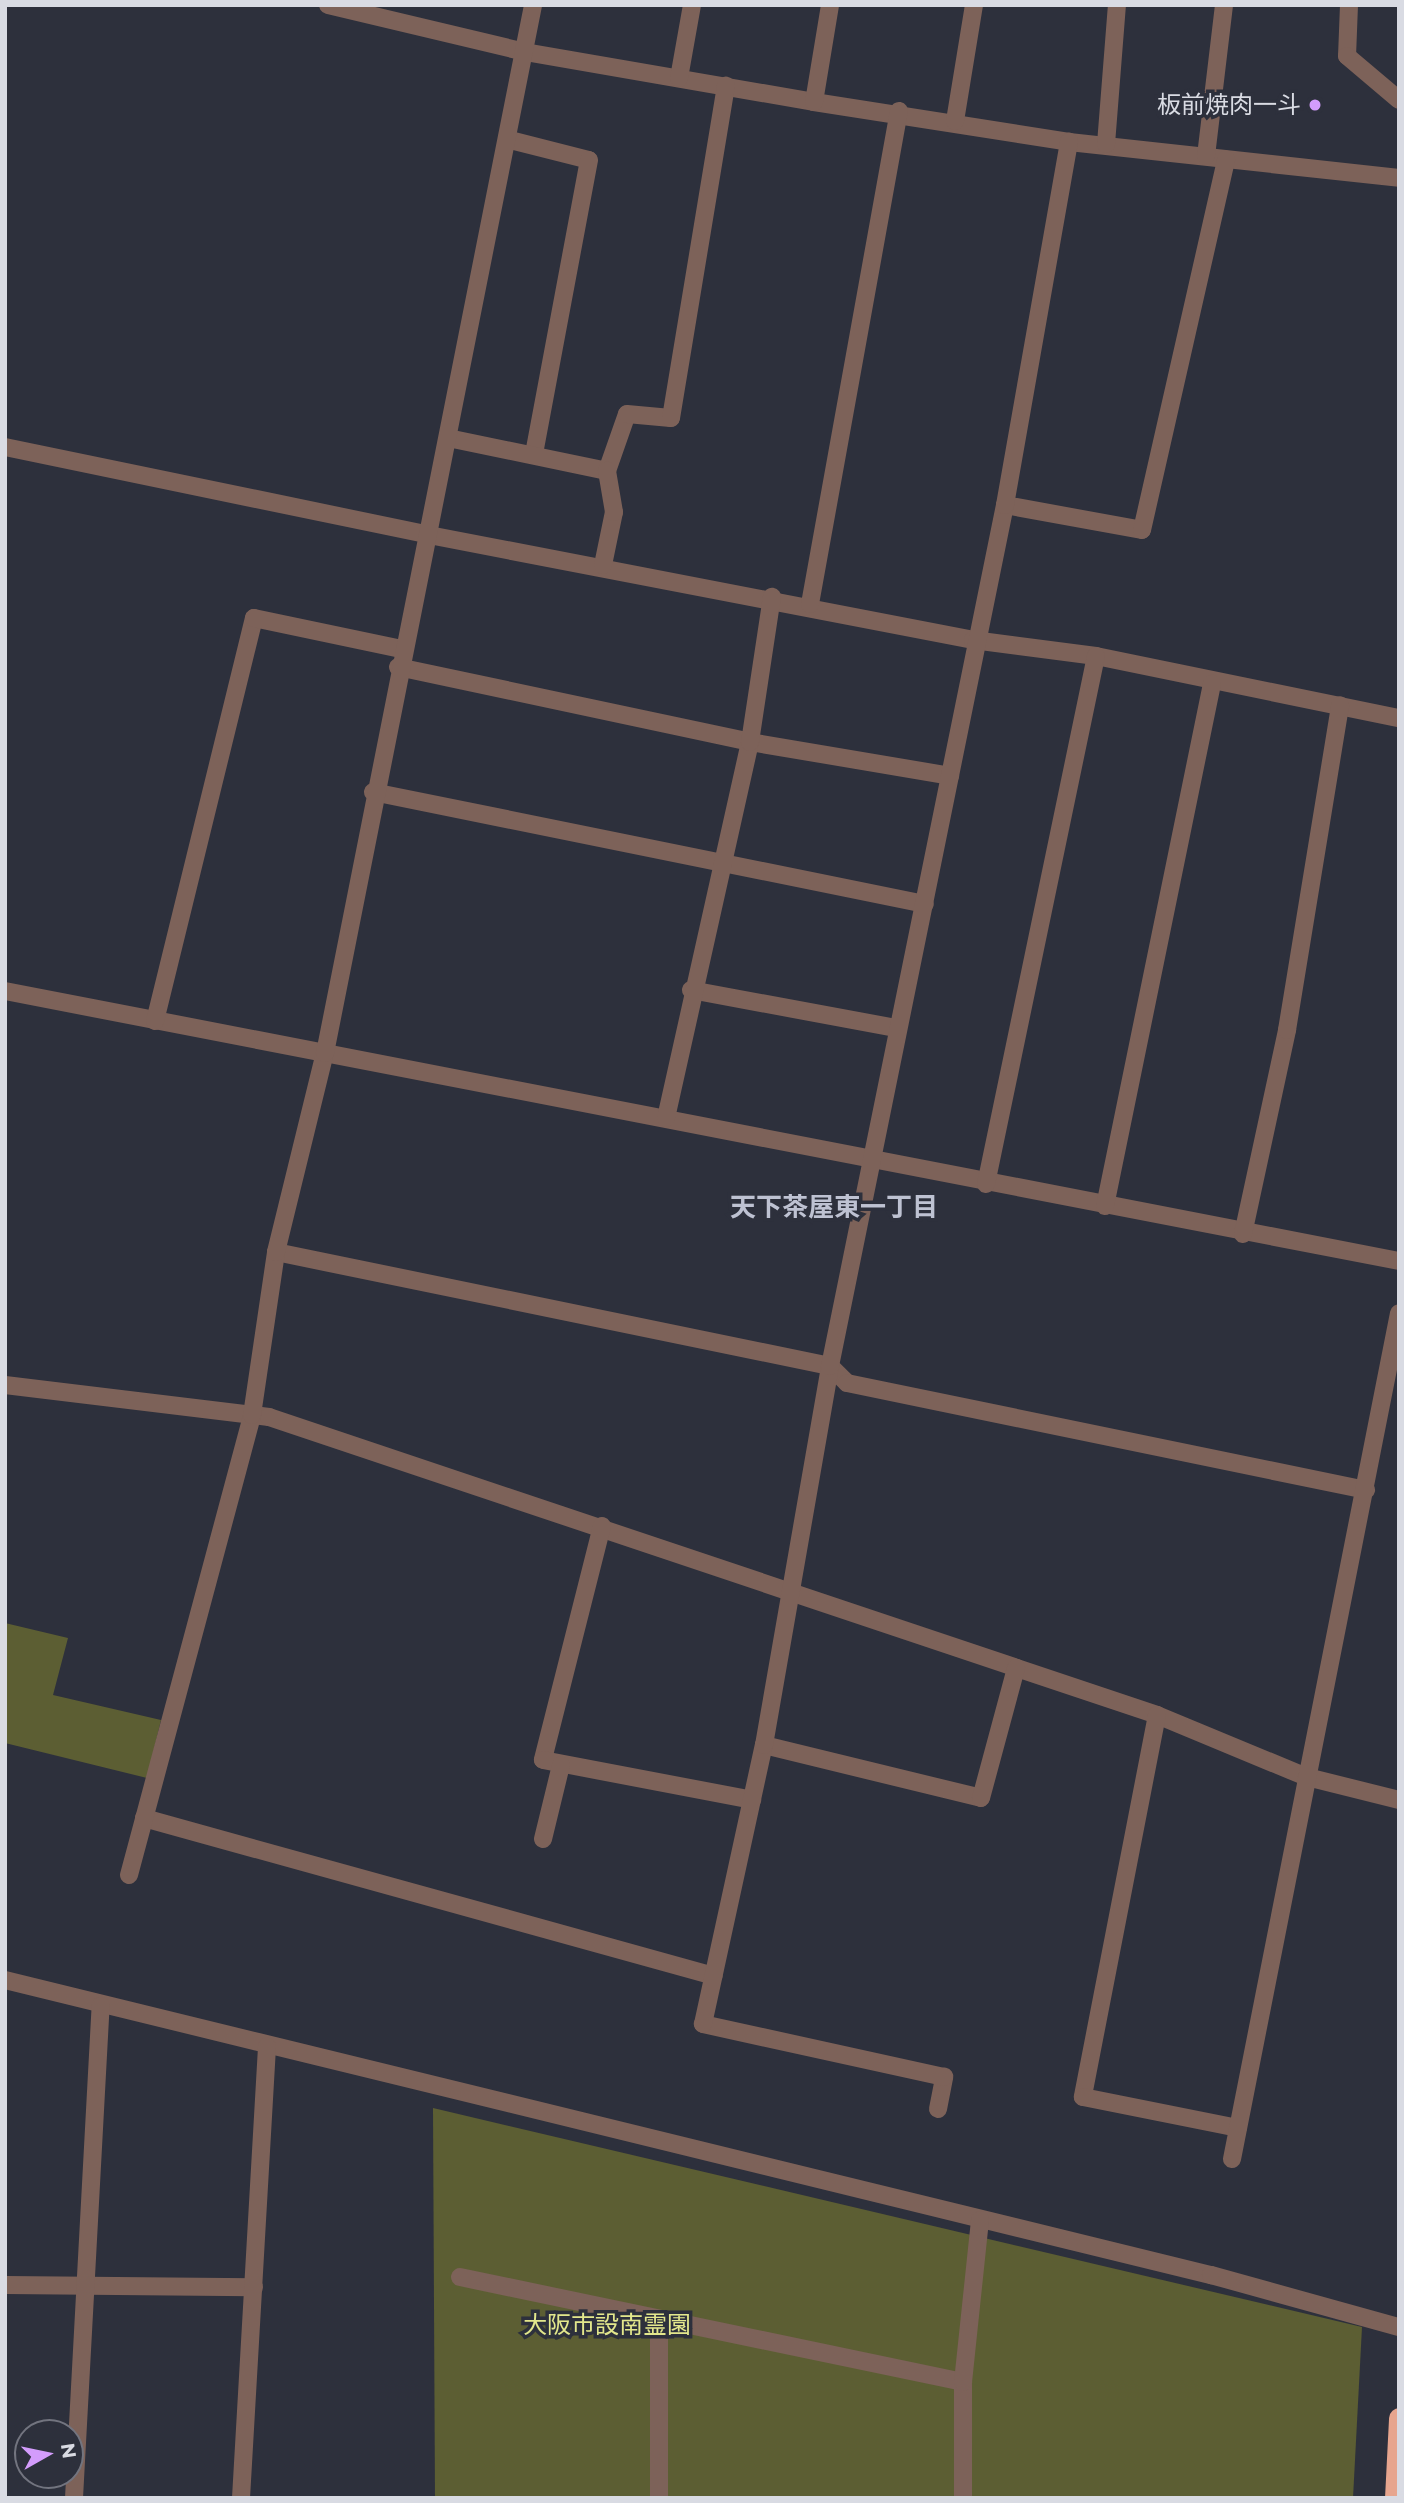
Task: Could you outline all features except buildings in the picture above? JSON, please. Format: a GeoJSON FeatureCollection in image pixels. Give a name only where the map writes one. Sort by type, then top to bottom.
{"type":"FeatureCollection","features":[{"type":"Feature","properties":{"kind":"highway"},"geometry":{"type":"LineString","coordinates":[[1395,2498],[1399,2418]]}},
{"type":"Feature","properties":{"kind":"street"},"geometry":{"type":"LineString","coordinates":[[328,5],[525,52],[814,102],[898,111],[1069,142],[1399,178]]}},
{"type":"Feature","properties":{"kind":"street"},"geometry":{"type":"LineString","coordinates":[[130,1875],[252,1415],[276,1252],[325,1053],[399,658],[429,536],[510,140],[533,5]]}},
{"type":"Feature","properties":{"kind":"street"},"geometry":{"type":"LineString","coordinates":[[679,78],[692,5]]}},
{"type":"Feature","properties":{"kind":"street"},"geometry":{"type":"LineString","coordinates":[[814,102],[830,5]]}},
{"type":"Feature","properties":{"kind":"street"},"geometry":{"type":"LineString","coordinates":[[956,121],[974,5]]}},
{"type":"Feature","properties":{"kind":"street"},"geometry":{"type":"LineString","coordinates":[[1106,144],[1117,5]]}},
{"type":"Feature","properties":{"kind":"street"},"geometry":{"type":"LineString","coordinates":[[1206,156],[1224,5]]}},
{"type":"Feature","properties":{"kind":"street"},"geometry":{"type":"LineString","coordinates":[[1349,5],[1348,56],[1399,100]]}},
{"type":"Feature","properties":{"kind":"street"},"geometry":{"type":"LineString","coordinates":[[603,565],[614,512],[607,471],[627,414],[671,418],[726,86]]}},
{"type":"Feature","properties":{"kind":"street"},"geometry":{"type":"LineString","coordinates":[[810,604],[898,111]]}},
{"type":"Feature","properties":{"kind":"street"},"geometry":{"type":"LineString","coordinates":[[510,140],[589,160],[534,455]]}},
{"type":"Feature","properties":{"kind":"street"},"geometry":{"type":"LineString","coordinates":[[938,2109],[944,2077],[704,2024],[764,1745],[830,1366],[897,1028],[925,904],[973,639],[1004,505],[1069,142]]}},
{"type":"Feature","properties":{"kind":"street"},"geometry":{"type":"LineString","coordinates":[[1004,505],[1142,530],[1226,159]]}},
{"type":"Feature","properties":{"kind":"street"},"geometry":{"type":"LineString","coordinates":[[448,438],[607,471]]}},
{"type":"Feature","properties":{"kind":"street"},"geometry":{"type":"LineString","coordinates":[[5,447],[429,536],[810,604],[973,639],[1096,656],[1212,684],[1340,705],[1399,718]]}},
{"type":"Feature","properties":{"kind":"street"},"geometry":{"type":"LineString","coordinates":[[666,1118],[718,866],[750,741],[772,597]]}},
{"type":"Feature","properties":{"kind":"street"},"geometry":{"type":"LineString","coordinates":[[155,1021],[254,618],[399,658],[750,741],[950,776]]}},
{"type":"Feature","properties":{"kind":"street"},"geometry":{"type":"LineString","coordinates":[[986,1184],[1096,656]]}},
{"type":"Feature","properties":{"kind":"street"},"geometry":{"type":"LineString","coordinates":[[1105,1206],[1212,684]]}},
{"type":"Feature","properties":{"kind":"street"},"geometry":{"type":"LineString","coordinates":[[1243,1234],[1287,1030],[1340,705]]}},
{"type":"Feature","properties":{"kind":"street"},"geometry":{"type":"LineString","coordinates":[[373,792],[718,866],[925,904]]}},
{"type":"Feature","properties":{"kind":"street"},"geometry":{"type":"LineString","coordinates":[[5,990],[871,1158],[986,1184],[1243,1234],[1399,1261]]}},
{"type":"Feature","properties":{"kind":"street"},"geometry":{"type":"LineString","coordinates":[[691,990],[897,1028]]}},
{"type":"Feature","properties":{"kind":"street"},"geometry":{"type":"LineString","coordinates":[[276,1252],[830,1366],[846,1383],[1366,1490]]}},
{"type":"Feature","properties":{"kind":"street"},"geometry":{"type":"LineString","coordinates":[[1232,2159],[1399,1312]]}},
{"type":"Feature","properties":{"kind":"street"},"geometry":{"type":"LineString","coordinates":[[5,1385],[252,1415],[792,1589],[1157,1715],[1307,1777],[1399,1800]]}},
{"type":"Feature","properties":{"kind":"street"},"geometry":{"type":"LineString","coordinates":[[602,1527],[543,1760],[752,1800]]}},
{"type":"Feature","properties":{"kind":"street"},"geometry":{"type":"LineString","coordinates":[[764,1745],[981,1798],[1016,1668]]}},
{"type":"Feature","properties":{"kind":"street"},"geometry":{"type":"LineString","coordinates":[[1157,1715],[1083,2097],[1238,2128]]}},
{"type":"Feature","properties":{"kind":"street"},"geometry":{"type":"LineString","coordinates":[[543,1839],[561,1765]]}},
{"type":"Feature","properties":{"kind":"street"},"geometry":{"type":"LineString","coordinates":[[144,1818],[714,1976]]}},
{"type":"Feature","properties":{"kind":"street"},"geometry":{"type":"LineString","coordinates":[[5,1980],[267,2048],[980,2220],[1399,2327]]}},
{"type":"Feature","properties":{"kind":"street"},"geometry":{"type":"LineString","coordinates":[[74,2498],[101,2006]]}},
{"type":"Feature","properties":{"kind":"street"},"geometry":{"type":"LineString","coordinates":[[241,2498],[267,2048]]}},
{"type":"Feature","properties":{"kind":"street"},"geometry":{"type":"LineString","coordinates":[[963,2498],[963,2382],[980,2220]]}},
{"type":"Feature","properties":{"kind":"street"},"geometry":{"type":"LineString","coordinates":[[460,2277],[963,2382]]}},
{"type":"Feature","properties":{"kind":"street"},"geometry":{"type":"LineString","coordinates":[[5,2286],[254,2287]]}},
{"type":"Feature","properties":{"kind":"street"},"geometry":{"type":"LineString","coordinates":[[659,2320],[659,2498]]}},
{"type":"Feature","properties":{"kind":"green space"},"geometry":{"type":"Polygon","coordinates":[[[5,1623],[68,1638],[53,1695],[161,1720],[147,1778],[5,1743],[5,1623]]]}},
{"type":"Feature","properties":{"kind":"green space","name":"大阪市設南霊園"},"geometry":{"type":"Polygon","coordinates":[[[433,2108],[1362,2327],[1353,2498],[435,2498],[433,2108]]]}},
{"type":"Feature","properties":{"kind":"place","name":"板前焼肉一斗"},"geometry":{"type":"Point","coordinates":[1315,105]}},
{"type":"Feature","properties":{"kind":"district","name":"天下茶屋東一丁目"},"geometry":{"type":"Point","coordinates":[834,1208]}}]}
